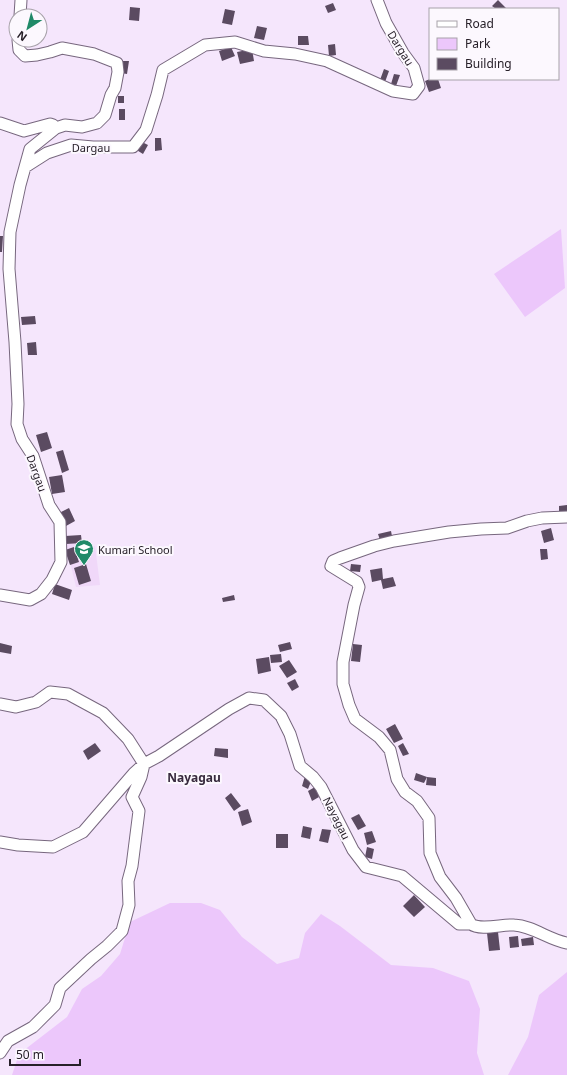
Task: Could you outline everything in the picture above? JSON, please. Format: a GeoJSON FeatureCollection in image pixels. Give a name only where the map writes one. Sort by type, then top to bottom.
{"type":"FeatureCollection","features":[{"type":"Feature","properties":{"kind":"street","name":"Dargau"},"geometry":{"type":"LineString","coordinates":[[0,594],[30,600],[41,594],[52,580],[61,562],[60,522],[49,505],[33,456],[22,439],[17,424],[18,404],[9,269],[10,232],[25,167],[47,153],[71,145],[94,147],[133,147],[146,130],[158,95],[163,70],[205,45],[235,42],[264,51],[295,54],[327,61],[393,91],[413,94],[419,86],[414,68],[403,53],[386,23],[377,0]]}},
{"type":"Feature","properties":{"kind":"street"},"geometry":{"type":"LineString","coordinates":[[19,48],[25,56],[43,54],[62,48],[94,54],[117,63],[118,72],[115,88],[105,116],[98,123],[82,127],[66,125],[56,128],[30,149],[25,167]]}},
{"type":"Feature","properties":{"kind":"street"},"geometry":{"type":"LineString","coordinates":[[0,123],[24,131],[50,124],[56,128]]}},
{"type":"Feature","properties":{"kind":"street"},"geometry":{"type":"LineString","coordinates":[[471,924],[456,898],[440,877],[430,853],[429,818],[416,801],[404,792],[397,779],[390,750],[379,737],[355,719],[349,705],[343,684],[343,662],[359,587],[357,582],[331,566],[331,563],[374,546],[394,541],[449,532],[507,528],[535,519],[567,517]]}},
{"type":"Feature","properties":{"kind":"street"},"geometry":{"type":"LineString","coordinates":[[0,704],[16,707],[36,702],[50,692],[68,694],[103,713],[128,739],[144,764],[141,777],[132,797],[139,811],[132,866],[128,882],[129,905],[122,931],[60,988],[56,1005],[33,1027],[8,1041],[0,1053]]}},
{"type":"Feature","properties":{"kind":"street","name":"Nayagau"},"geometry":{"type":"LineString","coordinates":[[0,842],[18,845],[53,847],[83,832],[134,773],[144,764],[159,756],[229,709],[250,698],[264,700],[281,716],[290,734],[300,766],[313,776],[321,787],[353,850],[366,867],[402,876],[459,924],[489,927],[515,925],[536,930],[560,942],[567,943]]}},
{"type":"Feature","properties":{"kind":"shaded area","name":"Kumari School"},"geometry":{"type":"Polygon","coordinates":[[[65,541],[95,546],[100,585],[76,587],[65,541]]]}},
{"type":"Feature","properties":{"kind":"green space"},"geometry":{"type":"Polygon","coordinates":[[[561,229],[565,288],[525,317],[494,274],[561,229]]]}},
{"type":"Feature","properties":{"kind":"green space"},"geometry":{"type":"Polygon","coordinates":[[[170,903],[201,903],[220,910],[242,937],[277,964],[299,958],[305,933],[321,914],[340,926],[391,965],[433,968],[469,981],[480,1009],[477,1053],[484,1075],[12,1075],[19,1054],[67,1017],[82,989],[101,976],[120,954],[130,922],[170,903]]]}},
{"type":"Feature","properties":{"kind":"green space"},"geometry":{"type":"Polygon","coordinates":[[[567,972],[567,1075],[508,1075],[528,1037],[539,995],[567,972]]]}},
{"type":"Feature","properties":{"kind":"building"},"geometry":{"type":"Polygon","coordinates":[[[498,0],[506,8],[495,8],[492,6],[498,0]]]}},
{"type":"Feature","properties":{"kind":"building"},"geometry":{"type":"Polygon","coordinates":[[[333,3],[336,10],[328,13],[325,6],[333,3]]]}},
{"type":"Feature","properties":{"kind":"building"},"geometry":{"type":"Polygon","coordinates":[[[130,7],[140,8],[139,21],[129,20],[130,7]]]}},
{"type":"Feature","properties":{"kind":"building"},"geometry":{"type":"Polygon","coordinates":[[[225,9],[235,11],[232,25],[222,23],[225,9]]]}},
{"type":"Feature","properties":{"kind":"building"},"geometry":{"type":"Polygon","coordinates":[[[257,26],[267,28],[264,40],[254,38],[257,26]]]}},
{"type":"Feature","properties":{"kind":"building"},"geometry":{"type":"Polygon","coordinates":[[[298,36],[308,36],[309,45],[298,45],[298,36]]]}},
{"type":"Feature","properties":{"kind":"building"},"geometry":{"type":"Polygon","coordinates":[[[335,44],[336,55],[329,56],[328,45],[335,44]]]}},
{"type":"Feature","properties":{"kind":"building"},"geometry":{"type":"Polygon","coordinates":[[[231,47],[235,56],[222,61],[219,51],[231,47]]]}},
{"type":"Feature","properties":{"kind":"building"},"geometry":{"type":"Polygon","coordinates":[[[252,49],[254,61],[240,64],[237,52],[252,49]]]}},
{"type":"Feature","properties":{"kind":"building"},"geometry":{"type":"Polygon","coordinates":[[[122,61],[129,61],[127,74],[121,73],[122,61]]]}},
{"type":"Feature","properties":{"kind":"building"},"geometry":{"type":"Polygon","coordinates":[[[384,69],[389,71],[385,82],[380,80],[384,69]]]}},
{"type":"Feature","properties":{"kind":"building"},"geometry":{"type":"Polygon","coordinates":[[[394,74],[400,75],[396,86],[391,84],[394,74]]]}},
{"type":"Feature","properties":{"kind":"building"},"geometry":{"type":"Polygon","coordinates":[[[429,79],[438,80],[441,88],[429,92],[425,81],[429,79]]]}},
{"type":"Feature","properties":{"kind":"building"},"geometry":{"type":"Polygon","coordinates":[[[118,96],[124,96],[124,103],[118,103],[118,96]]]}},
{"type":"Feature","properties":{"kind":"building"},"geometry":{"type":"Polygon","coordinates":[[[119,109],[125,109],[125,120],[119,120],[119,109]]]}},
{"type":"Feature","properties":{"kind":"building"},"geometry":{"type":"Polygon","coordinates":[[[155,138],[161,138],[162,150],[155,151],[155,138]]]}},
{"type":"Feature","properties":{"kind":"building"},"geometry":{"type":"Polygon","coordinates":[[[140,141],[148,145],[143,154],[135,149],[140,141]]]}},
{"type":"Feature","properties":{"kind":"building"},"geometry":{"type":"Polygon","coordinates":[[[0,236],[3,236],[2,252],[0,252],[0,236]]]}},
{"type":"Feature","properties":{"kind":"building"},"geometry":{"type":"Polygon","coordinates":[[[35,316],[36,324],[22,325],[21,317],[35,316]]]}},
{"type":"Feature","properties":{"kind":"building"},"geometry":{"type":"Polygon","coordinates":[[[36,342],[37,355],[28,355],[27,343],[36,342]]]}},
{"type":"Feature","properties":{"kind":"building"},"geometry":{"type":"Polygon","coordinates":[[[47,432],[52,448],[41,452],[36,435],[47,432]]]}},
{"type":"Feature","properties":{"kind":"building"},"geometry":{"type":"Polygon","coordinates":[[[63,450],[69,470],[62,473],[56,452],[63,450]]]}},
{"type":"Feature","properties":{"kind":"building"},"geometry":{"type":"Polygon","coordinates":[[[62,475],[65,492],[52,494],[49,477],[62,475]]]}},
{"type":"Feature","properties":{"kind":"building"},"geometry":{"type":"Polygon","coordinates":[[[567,505],[567,513],[559,513],[559,506],[567,505]]]}},
{"type":"Feature","properties":{"kind":"building"},"geometry":{"type":"Polygon","coordinates":[[[69,508],[75,521],[66,526],[59,513],[69,508]]]}},
{"type":"Feature","properties":{"kind":"building"},"geometry":{"type":"Polygon","coordinates":[[[551,528],[554,540],[544,543],[541,531],[551,528]]]}},
{"type":"Feature","properties":{"kind":"building"},"geometry":{"type":"Polygon","coordinates":[[[391,531],[392,536],[380,540],[378,534],[391,531]]]}},
{"type":"Feature","properties":{"kind":"building"},"geometry":{"type":"Polygon","coordinates":[[[81,535],[82,543],[66,544],[65,536],[81,535]]]}},
{"type":"Feature","properties":{"kind":"building"},"geometry":{"type":"Polygon","coordinates":[[[74,547],[79,562],[70,565],[65,550],[74,547]]]}},
{"type":"Feature","properties":{"kind":"building"},"geometry":{"type":"Polygon","coordinates":[[[540,549],[547,549],[548,559],[541,560],[540,549]]]}},
{"type":"Feature","properties":{"kind":"building"},"geometry":{"type":"Polygon","coordinates":[[[86,564],[91,581],[79,585],[74,568],[86,564]]]}},
{"type":"Feature","properties":{"kind":"building"},"geometry":{"type":"Polygon","coordinates":[[[351,564],[361,565],[360,572],[350,571],[351,564]]]}},
{"type":"Feature","properties":{"kind":"building"},"geometry":{"type":"Polygon","coordinates":[[[382,568],[383,579],[393,577],[396,586],[383,589],[381,580],[372,582],[370,570],[382,568]]]}},
{"type":"Feature","properties":{"kind":"building"},"geometry":{"type":"Polygon","coordinates":[[[55,584],[72,590],[69,600],[52,594],[55,584]]]}},
{"type":"Feature","properties":{"kind":"building"},"geometry":{"type":"Polygon","coordinates":[[[234,595],[235,600],[223,602],[222,598],[234,595]]]}},
{"type":"Feature","properties":{"kind":"building"},"geometry":{"type":"Polygon","coordinates":[[[290,642],[292,649],[280,652],[278,645],[290,642]]]}},
{"type":"Feature","properties":{"kind":"building"},"geometry":{"type":"Polygon","coordinates":[[[0,643],[12,646],[11,654],[0,652],[0,643]]]}},
{"type":"Feature","properties":{"kind":"building"},"geometry":{"type":"Polygon","coordinates":[[[353,644],[362,645],[360,662],[351,661],[353,644]]]}},
{"type":"Feature","properties":{"kind":"building"},"geometry":{"type":"Polygon","coordinates":[[[281,654],[282,662],[271,663],[270,655],[281,654]]]}},
{"type":"Feature","properties":{"kind":"building"},"geometry":{"type":"Polygon","coordinates":[[[269,657],[271,671],[258,674],[256,659],[269,657]]]}},
{"type":"Feature","properties":{"kind":"building"},"geometry":{"type":"Polygon","coordinates":[[[289,660],[297,672],[287,678],[279,666],[289,660]]]}},
{"type":"Feature","properties":{"kind":"building"},"geometry":{"type":"Polygon","coordinates":[[[295,679],[299,687],[292,691],[287,683],[295,679]]]}},
{"type":"Feature","properties":{"kind":"building"},"geometry":{"type":"Polygon","coordinates":[[[395,724],[403,739],[394,743],[386,729],[395,724]]]}},
{"type":"Feature","properties":{"kind":"building"},"geometry":{"type":"Polygon","coordinates":[[[95,743],[101,751],[88,760],[83,751],[95,743]]]}},
{"type":"Feature","properties":{"kind":"building"},"geometry":{"type":"Polygon","coordinates":[[[403,743],[409,754],[403,756],[398,746],[403,743]]]}},
{"type":"Feature","properties":{"kind":"building"},"geometry":{"type":"Polygon","coordinates":[[[215,748],[228,749],[228,758],[214,756],[215,748]]]}},
{"type":"Feature","properties":{"kind":"building"},"geometry":{"type":"Polygon","coordinates":[[[416,773],[427,777],[424,783],[414,780],[416,773]]]}},
{"type":"Feature","properties":{"kind":"building"},"geometry":{"type":"Polygon","coordinates":[[[305,776],[312,779],[308,789],[302,786],[305,776]]]}},
{"type":"Feature","properties":{"kind":"building"},"geometry":{"type":"Polygon","coordinates":[[[427,777],[436,778],[436,786],[426,785],[427,777]]]}},
{"type":"Feature","properties":{"kind":"building"},"geometry":{"type":"Polygon","coordinates":[[[315,787],[319,797],[312,801],[308,791],[315,787]]]}},
{"type":"Feature","properties":{"kind":"building"},"geometry":{"type":"Polygon","coordinates":[[[231,793],[241,806],[234,811],[225,798],[231,793]]]}},
{"type":"Feature","properties":{"kind":"building"},"geometry":{"type":"Polygon","coordinates":[[[248,809],[252,822],[242,826],[238,812],[248,809]]]}},
{"type":"Feature","properties":{"kind":"building"},"geometry":{"type":"Polygon","coordinates":[[[359,814],[366,826],[358,830],[351,818],[359,814]]]}},
{"type":"Feature","properties":{"kind":"building"},"geometry":{"type":"Polygon","coordinates":[[[303,826],[312,828],[310,839],[301,837],[303,826]]]}},
{"type":"Feature","properties":{"kind":"building"},"geometry":{"type":"Polygon","coordinates":[[[322,829],[331,830],[328,843],[319,841],[322,829]]]}},
{"type":"Feature","properties":{"kind":"building"},"geometry":{"type":"Polygon","coordinates":[[[372,831],[376,842],[367,845],[364,833],[372,831]]]}},
{"type":"Feature","properties":{"kind":"building"},"geometry":{"type":"Polygon","coordinates":[[[276,834],[288,834],[288,848],[276,848],[276,834]]]}},
{"type":"Feature","properties":{"kind":"building"},"geometry":{"type":"Polygon","coordinates":[[[367,847],[374,849],[372,859],[365,857],[367,847]]]}},
{"type":"Feature","properties":{"kind":"building"},"geometry":{"type":"Polygon","coordinates":[[[414,895],[425,907],[414,917],[403,906],[414,895]]]}},
{"type":"Feature","properties":{"kind":"building"},"geometry":{"type":"Polygon","coordinates":[[[498,932],[500,950],[489,951],[487,933],[498,932]]]}},
{"type":"Feature","properties":{"kind":"building"},"geometry":{"type":"Polygon","coordinates":[[[518,936],[519,947],[510,948],[509,937],[518,936]]]}},
{"type":"Feature","properties":{"kind":"building"},"geometry":{"type":"Polygon","coordinates":[[[533,937],[534,945],[522,946],[521,939],[533,937]]]}},
{"type":"Feature","properties":{"kind":"place","name":"Kumari School"},"geometry":{"type":"Point","coordinates":[84,566]}},
{"type":"Feature","properties":{"kind":"district","name":"Nayagau"},"geometry":{"type":"Point","coordinates":[194,777]}}]}
